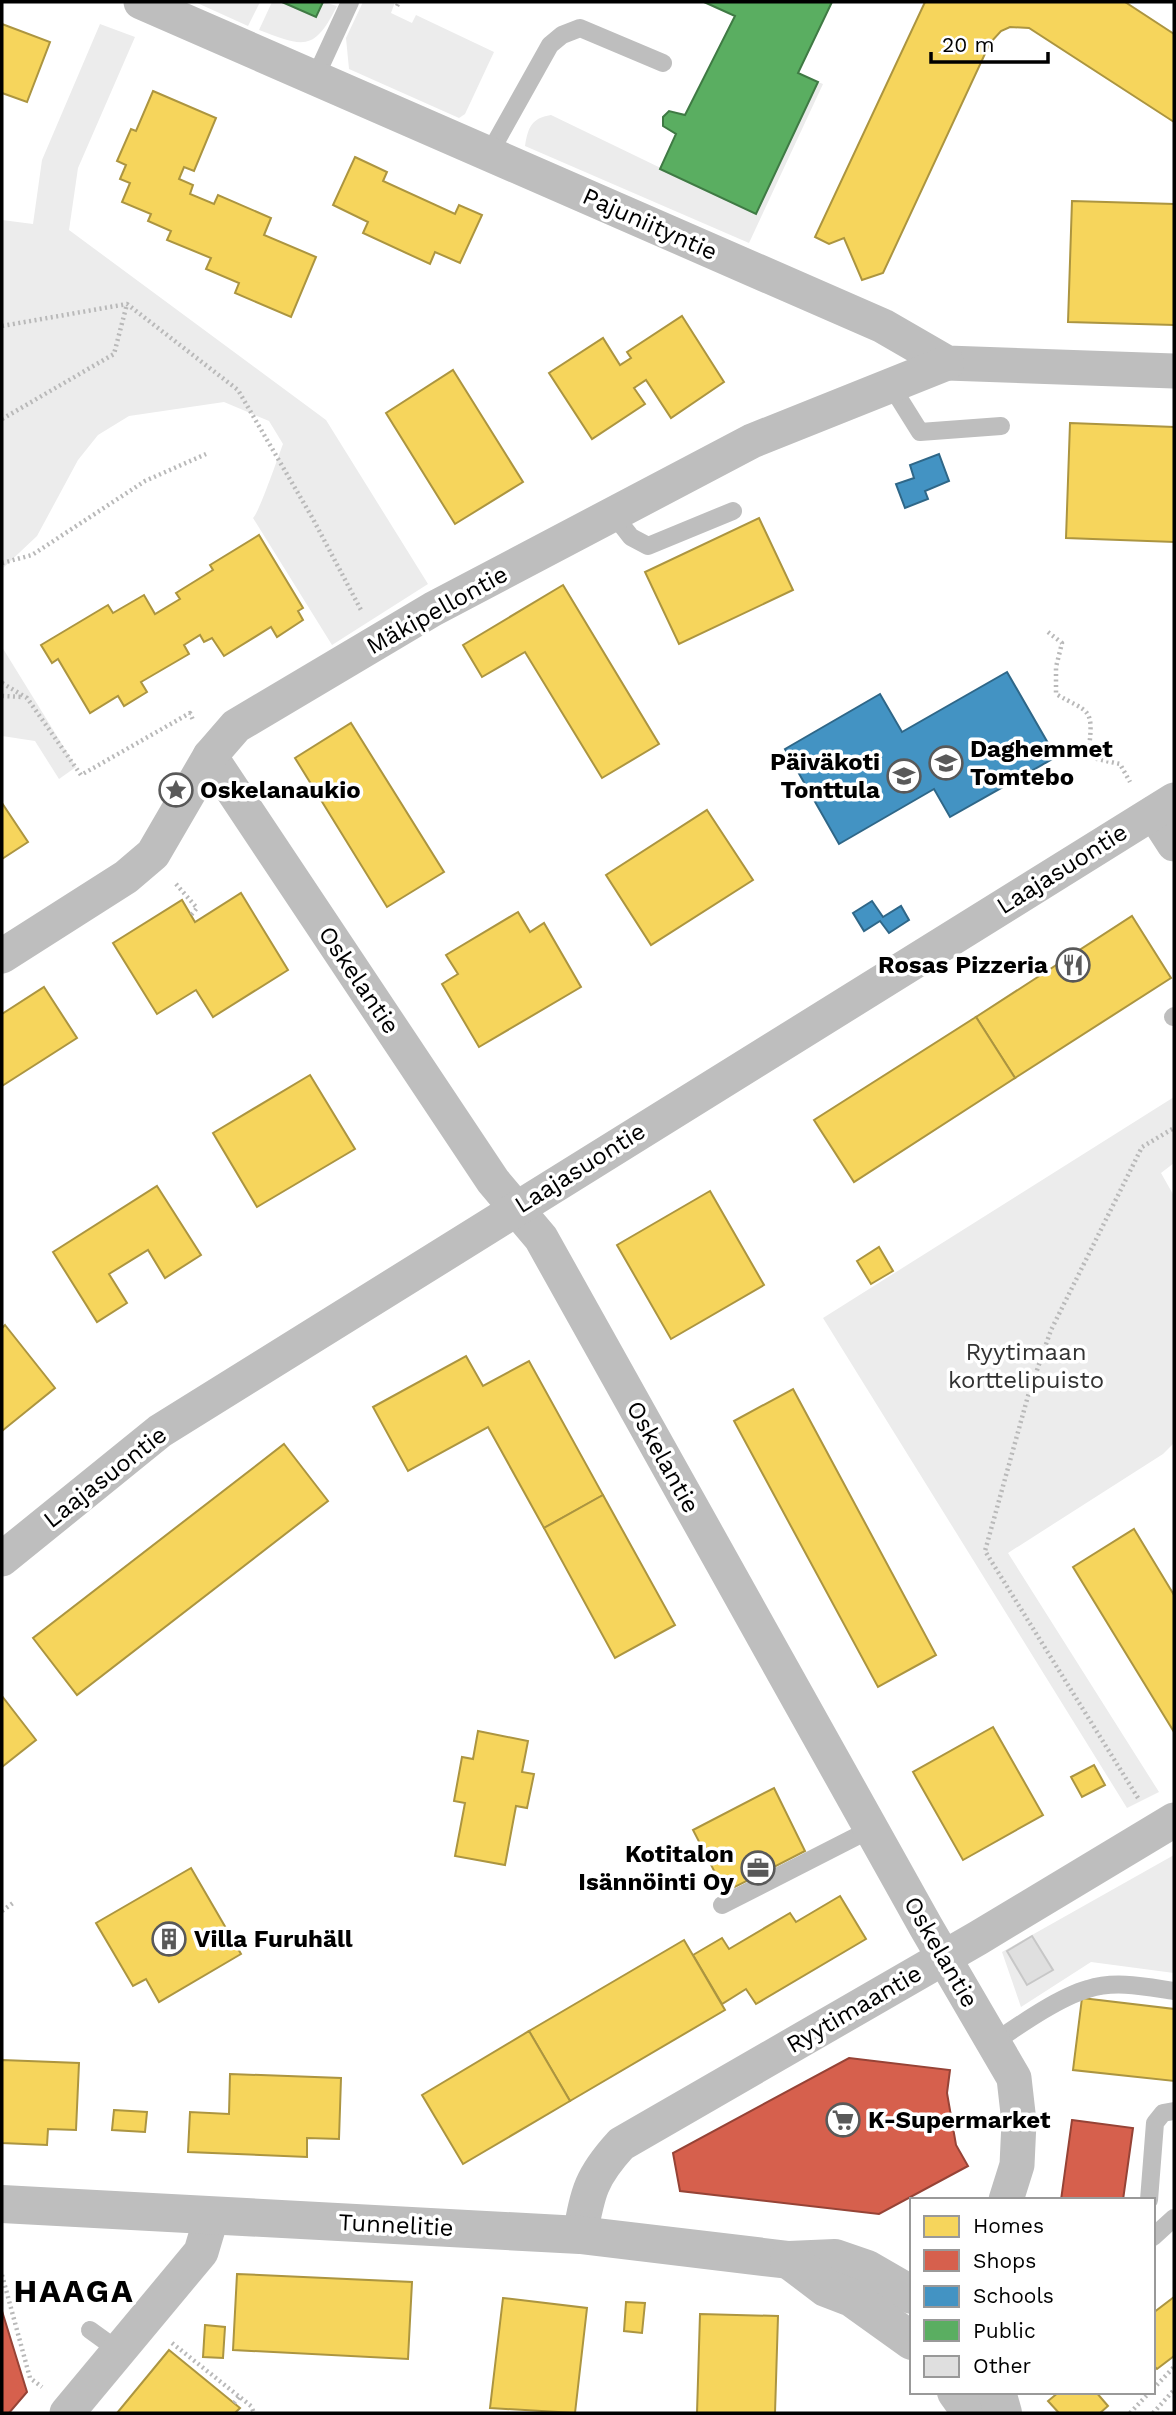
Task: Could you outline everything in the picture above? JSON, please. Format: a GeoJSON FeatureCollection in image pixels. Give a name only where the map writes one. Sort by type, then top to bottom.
{"type":"FeatureCollection","features":[{"type":"Feature","properties":{"kind":"street","name":"Pajuniityntie"},"geometry":{"type":"LineString","coordinates":[[141,2],[883,326],[947,363],[1174,371]]}},
{"type":"Feature","properties":{"kind":"street","name":"Mäkipellontie"},"geometry":{"type":"LineString","coordinates":[[2,956],[126,877],[153,854],[210,755],[236,726],[378,642],[752,441],[947,363]]}},
{"type":"Feature","properties":{"kind":"street","name":"Oskelantie"},"geometry":{"type":"LineString","coordinates":[[210,755],[514,1208],[541,1238],[943,1958],[1014,2078],[1019,2122],[1017,2165],[1007,2198]]}},
{"type":"Feature","properties":{"kind":"street","name":"Laajasuontie"},"geometry":{"type":"LineString","coordinates":[[2,1559],[160,1431],[462,1244],[514,1208],[1164,806]]}},
{"type":"Feature","properties":{"kind":"street"},"geometry":{"type":"LineString","coordinates":[[1164,806],[1174,845]]}},
{"type":"Feature","properties":{"kind":"street","name":"Ryytimaantie"},"geometry":{"type":"LineString","coordinates":[[580,2235],[587,2197],[597,2171],[621,2144],[943,1958],[1166,1825]]}},
{"type":"Feature","properties":{"kind":"street","name":"Tunnelitie"},"geometry":{"type":"LineString","coordinates":[[2,2204],[580,2235],[789,2260],[835,2258],[867,2269],[910,2294]]}},
{"type":"Feature","properties":{"kind":"street"},"geometry":{"type":"LineString","coordinates":[[57,2402],[119,2351],[201,2252],[212,2215]]}},
{"type":"Feature","properties":{"kind":"street"},"geometry":{"type":"LineString","coordinates":[[789,2260],[826,2288],[852,2298],[910,2337]]}},
{"type":"Feature","properties":{"kind":"street"},"geometry":{"type":"LineString","coordinates":[[957,2394],[971,2413]]}},
{"type":"Feature","properties":{"kind":"street"},"geometry":{"type":"LineString","coordinates":[[998,2394],[1003,2413]]}},
{"type":"Feature","properties":{"kind":"lane"},"geometry":{"type":"LineString","coordinates":[[315,78],[350,2]]}},
{"type":"Feature","properties":{"kind":"lane"},"geometry":{"type":"LineString","coordinates":[[489,154],[550,45],[562,35],[580,28],[663,63]]}},
{"type":"Feature","properties":{"kind":"lane"},"geometry":{"type":"LineString","coordinates":[[890,384],[920,432],[1001,426]]}},
{"type":"Feature","properties":{"kind":"lane"},"geometry":{"type":"LineString","coordinates":[[613,514],[631,537],[648,546],[733,511]]}},
{"type":"Feature","properties":{"kind":"lane"},"geometry":{"type":"LineString","coordinates":[[722,1905],[871,1829]]}},
{"type":"Feature","properties":{"kind":"lane"},"geometry":{"type":"LineString","coordinates":[[993,2043],[1022,2023],[1088,1989],[1130,1984],[1174,1991]]}},
{"type":"Feature","properties":{"kind":"lane"},"geometry":{"type":"LineString","coordinates":[[1149,2198],[1155,2123],[1163,2113],[1174,2110]]}},
{"type":"Feature","properties":{"kind":"lane"},"geometry":{"type":"LineString","coordinates":[[1155,2235],[1174,2218]]}},
{"type":"Feature","properties":{"kind":"lane"},"geometry":{"type":"LineString","coordinates":[[90,2330],[119,2351]]}},
{"type":"Feature","properties":{"kind":"path"},"geometry":{"type":"LineString","coordinates":[[2,326],[127,304],[238,390],[313,519],[378,642]]}},
{"type":"Feature","properties":{"kind":"path"},"geometry":{"type":"LineString","coordinates":[[2,419],[114,354],[127,304]]}},
{"type":"Feature","properties":{"kind":"path"},"geometry":{"type":"LineString","coordinates":[[2,563],[32,555],[145,481],[206,454]]}},
{"type":"Feature","properties":{"kind":"path"},"geometry":{"type":"LineString","coordinates":[[1048,632],[1062,643],[1056,667],[1056,694],[1085,707],[1092,720],[1089,748],[1097,759],[1120,764],[1132,786]]}},
{"type":"Feature","properties":{"kind":"path"},"geometry":{"type":"LineString","coordinates":[[2,683],[27,698],[82,775],[190,713],[210,755]]}},
{"type":"Feature","properties":{"kind":"path"},"geometry":{"type":"LineString","coordinates":[[2,696],[27,698]]}},
{"type":"Feature","properties":{"kind":"path"},"geometry":{"type":"LineString","coordinates":[[1166,1825],[985,1551],[1028,1396],[1051,1330],[1142,1147],[1174,1128]]}},
{"type":"Feature","properties":{"kind":"path"},"geometry":{"type":"LineString","coordinates":[[2,1910],[13,1903]]}},
{"type":"Feature","properties":{"kind":"path"},"geometry":{"type":"LineString","coordinates":[[2,2276],[30,2378],[57,2402]]}},
{"type":"Feature","properties":{"kind":"path"},"geometry":{"type":"LineString","coordinates":[[143,2321],[239,2397],[254,2413]]}},
{"type":"Feature","properties":{"kind":"path"},"geometry":{"type":"LineString","coordinates":[[1155,2388],[1174,2367]]}},
{"type":"Feature","properties":{"kind":"path"},"geometry":{"type":"LineString","coordinates":[[1153,2413],[1174,2390]]}},
{"type":"Feature","properties":{"kind":"path"},"geometry":{"type":"LineString","coordinates":[[1130,2413],[1149,2394]]}},
{"type":"Feature","properties":{"kind":"path"},"geometry":{"type":"LineString","coordinates":[[234,2403],[239,2397]]}},
{"type":"Feature","properties":{"kind":"green space"},"geometry":{"type":"Polygon","coordinates":[[[195,2],[260,2],[248,26],[195,2]]]}},
{"type":"Feature","properties":{"kind":"green space"},"geometry":{"type":"Polygon","coordinates":[[[272,2],[282,2],[315,17],[323,2],[337,6],[321,32],[306,42],[297,42],[259,30],[272,2]]]}},
{"type":"Feature","properties":{"kind":"green space"},"geometry":{"type":"Polygon","coordinates":[[[363,2],[395,2],[391,13],[412,23],[416,15],[494,52],[465,114],[459,118],[349,69],[346,38],[363,2]]]}},
{"type":"Feature","properties":{"kind":"green space"},"geometry":{"type":"Polygon","coordinates":[[[100,24],[135,37],[78,168],[69,230],[326,420],[428,584],[332,645],[253,518],[283,444],[269,421],[224,402],[129,416],[98,435],[78,460],[37,536],[2,569],[2,220],[33,224],[42,160],[100,24]]]}},
{"type":"Feature","properties":{"kind":"green space"},"geometry":{"type":"Polygon","coordinates":[[[818,82],[823,84],[749,243],[525,146],[535,121],[551,115],[756,214],[818,82]]]}},
{"type":"Feature","properties":{"kind":"green space"},"geometry":{"type":"Polygon","coordinates":[[[2,647],[76,767],[59,779],[35,741],[2,736],[2,647]]]}},
{"type":"Feature","properties":{"kind":"green space","name":"Ryytimaan korttelipuisto"},"geometry":{"type":"Polygon","coordinates":[[[1174,1097],[1174,1163],[1161,1173],[1174,1196],[1174,1443],[1163,1454],[1008,1553],[1159,1792],[1127,1808],[823,1318],[1174,1097]]]}},
{"type":"Feature","properties":{"kind":"green space"},"geometry":{"type":"Polygon","coordinates":[[[1174,1855],[1174,1973],[1091,1962],[1021,2007],[1002,1952],[1174,1855]]]}},
{"type":"Feature","properties":{"kind":"building: Homes"},"geometry":{"type":"Polygon","coordinates":[[[925,2],[1125,2],[1174,34],[1174,122],[1029,28],[1010,27],[1001,31],[990,43],[883,273],[862,280],[844,238],[829,244],[815,237],[925,2]]]}},
{"type":"Feature","properties":{"kind":"building: Homes"},"geometry":{"type":"Polygon","coordinates":[[[2,24],[50,42],[27,102],[2,93],[2,24]]]}},
{"type":"Feature","properties":{"kind":"building: Homes"},"geometry":{"type":"Polygon","coordinates":[[[153,91],[216,118],[194,171],[184,167],[179,179],[193,185],[190,194],[214,204],[218,195],[271,218],[264,235],[316,257],[291,317],[235,293],[239,283],[206,269],[211,258],[167,240],[171,231],[148,221],[151,214],[122,202],[130,183],[120,179],[126,165],[117,161],[131,129],[136,131],[153,91]]]}},
{"type":"Feature","properties":{"kind":"building: Homes"},"geometry":{"type":"Polygon","coordinates":[[[355,157],[387,172],[383,181],[455,214],[459,205],[482,215],[460,263],[435,252],[430,264],[363,233],[368,222],[333,205],[355,157]]]}},
{"type":"Feature","properties":{"kind":"building: Homes"},"geometry":{"type":"Polygon","coordinates":[[[1072,201],[1174,204],[1174,325],[1068,322],[1072,201]]]}},
{"type":"Feature","properties":{"kind":"building: Homes"},"geometry":{"type":"Polygon","coordinates":[[[682,316],[724,382],[671,418],[646,380],[634,388],[645,404],[592,439],[549,373],[603,338],[620,365],[631,358],[627,352],[682,316]]]}},
{"type":"Feature","properties":{"kind":"building: Homes"},"geometry":{"type":"Polygon","coordinates":[[[453,370],[523,482],[455,524],[386,413],[453,370]]]}},
{"type":"Feature","properties":{"kind":"building: Homes"},"geometry":{"type":"Polygon","coordinates":[[[1070,423],[1174,427],[1174,542],[1066,538],[1070,423]]]}},
{"type":"Feature","properties":{"kind":"building: Homes"},"geometry":{"type":"Polygon","coordinates":[[[759,518],[793,590],[679,644],[645,572],[759,518]]]}},
{"type":"Feature","properties":{"kind":"building: Homes"},"geometry":{"type":"Polygon","coordinates":[[[259,535],[303,608],[298,611],[303,620],[277,637],[271,627],[224,656],[212,638],[204,642],[200,635],[184,645],[189,654],[141,682],[147,692],[124,706],[118,696],[90,713],[58,659],[52,663],[41,645],[108,605],[113,613],[144,595],[155,614],[180,599],[176,593],[213,570],[210,565],[259,535]]]}},
{"type":"Feature","properties":{"kind":"building: Homes"},"geometry":{"type":"Polygon","coordinates":[[[563,585],[659,744],[602,778],[525,652],[482,677],[463,645],[563,585]]]}},
{"type":"Feature","properties":{"kind":"building: Homes"},"geometry":{"type":"Polygon","coordinates":[[[351,723],[444,872],[387,907],[295,758],[351,723]]]}},
{"type":"Feature","properties":{"kind":"building: Homes"},"geometry":{"type":"Polygon","coordinates":[[[2,803],[28,842],[2,859],[2,803]]]}},
{"type":"Feature","properties":{"kind":"building: Homes"},"geometry":{"type":"Polygon","coordinates":[[[707,810],[753,880],[651,945],[606,875],[707,810]]]}},
{"type":"Feature","properties":{"kind":"building: Homes"},"geometry":{"type":"Polygon","coordinates":[[[241,893],[288,970],[213,1017],[196,990],[157,1014],[113,943],[182,900],[195,922],[241,893]]]}},
{"type":"Feature","properties":{"kind":"building: Homes"},"geometry":{"type":"Polygon","coordinates":[[[518,912],[530,932],[544,923],[581,987],[479,1047],[442,984],[458,974],[446,955],[518,912]]]}},
{"type":"Feature","properties":{"kind":"building: Homes"},"geometry":{"type":"Polygon","coordinates":[[[1132,916],[1171,978],[1015,1078],[976,1017],[1132,916]]]}},
{"type":"Feature","properties":{"kind":"building: Homes"},"geometry":{"type":"Polygon","coordinates":[[[44,987],[77,1038],[2,1086],[2,1014],[44,987]]]}},
{"type":"Feature","properties":{"kind":"building: Homes"},"geometry":{"type":"Polygon","coordinates":[[[976,1017],[1015,1078],[854,1182],[814,1120],[976,1017]]]}},
{"type":"Feature","properties":{"kind":"building: Homes"},"geometry":{"type":"Polygon","coordinates":[[[310,1075],[355,1149],[257,1207],[213,1133],[310,1075]]]}},
{"type":"Feature","properties":{"kind":"building: Homes"},"geometry":{"type":"Polygon","coordinates":[[[157,1186],[201,1255],[165,1278],[148,1250],[109,1274],[127,1303],[97,1322],[53,1252],[157,1186]]]}},
{"type":"Feature","properties":{"kind":"building: Homes"},"geometry":{"type":"Polygon","coordinates":[[[710,1191],[764,1285],[671,1339],[617,1245],[710,1191]]]}},
{"type":"Feature","properties":{"kind":"building: Homes"},"geometry":{"type":"Polygon","coordinates":[[[879,1247],[893,1271],[871,1284],[857,1261],[879,1247]]]}},
{"type":"Feature","properties":{"kind":"building: Homes"},"geometry":{"type":"Polygon","coordinates":[[[5,1325],[55,1388],[2,1431],[2,1328],[5,1325]]]}},
{"type":"Feature","properties":{"kind":"building: Homes"},"geometry":{"type":"Polygon","coordinates":[[[466,1356],[483,1386],[529,1361],[603,1495],[544,1528],[488,1427],[408,1471],[373,1407],[466,1356]]]}},
{"type":"Feature","properties":{"kind":"building: Homes"},"geometry":{"type":"Polygon","coordinates":[[[793,1389],[936,1655],[878,1687],[734,1421],[793,1389]]]}},
{"type":"Feature","properties":{"kind":"building: Homes"},"geometry":{"type":"Polygon","coordinates":[[[284,1444],[328,1501],[77,1695],[33,1638],[284,1444]]]}},
{"type":"Feature","properties":{"kind":"building: Homes"},"geometry":{"type":"Polygon","coordinates":[[[603,1495],[675,1625],[615,1658],[544,1528],[603,1495]]]}},
{"type":"Feature","properties":{"kind":"building: Homes"},"geometry":{"type":"Polygon","coordinates":[[[1134,1529],[1174,1595],[1174,1732],[1073,1567],[1134,1529]]]}},
{"type":"Feature","properties":{"kind":"building: Homes"},"geometry":{"type":"Polygon","coordinates":[[[2,1696],[36,1740],[2,1767],[2,1696]]]}},
{"type":"Feature","properties":{"kind":"building: Homes"},"geometry":{"type":"Polygon","coordinates":[[[993,1727],[1043,1815],[963,1860],[913,1772],[993,1727]]]}},
{"type":"Feature","properties":{"kind":"building: Homes"},"geometry":{"type":"Polygon","coordinates":[[[478,1731],[528,1741],[522,1772],[534,1774],[527,1808],[516,1806],[505,1865],[455,1856],[465,1803],[454,1801],[462,1757],[473,1759],[478,1731]]]}},
{"type":"Feature","properties":{"kind":"building: Homes"},"geometry":{"type":"Polygon","coordinates":[[[1094,1765],[1105,1785],[1082,1797],[1071,1777],[1094,1765]]]}},
{"type":"Feature","properties":{"kind":"building: Homes"},"geometry":{"type":"Polygon","coordinates":[[[774,1788],[805,1851],[725,1892],[693,1830],[774,1788]]]}},
{"type":"Feature","properties":{"kind":"building: Homes","name":"Villa Furuhäll"},"geometry":{"type":"Polygon","coordinates":[[[191,1868],[241,1954],[159,2002],[146,1979],[133,1986],[96,1923],[191,1868]]]}},
{"type":"Feature","properties":{"kind":"building: Homes"},"geometry":{"type":"Polygon","coordinates":[[[840,1896],[866,1939],[756,2004],[746,1989],[722,2004],[693,1955],[722,1938],[729,1949],[790,1913],[796,1922],[840,1896]]]}},
{"type":"Feature","properties":{"kind":"building: Homes"},"geometry":{"type":"Polygon","coordinates":[[[684,1940],[725,2010],[570,2101],[529,2031],[684,1940]]]}},
{"type":"Feature","properties":{"kind":"building: Homes"},"geometry":{"type":"Polygon","coordinates":[[[1082,1998],[1174,2009],[1174,2081],[1073,2070],[1082,1998]]]}},
{"type":"Feature","properties":{"kind":"building: Homes"},"geometry":{"type":"Polygon","coordinates":[[[529,2031],[570,2101],[463,2164],[422,2095],[529,2031]]]}},
{"type":"Feature","properties":{"kind":"building: Homes"},"geometry":{"type":"Polygon","coordinates":[[[2,2060],[79,2063],[76,2130],[48,2129],[47,2145],[2,2143],[2,2060]]]}},
{"type":"Feature","properties":{"kind":"building: Homes"},"geometry":{"type":"Polygon","coordinates":[[[230,2074],[341,2078],[339,2139],[307,2138],[307,2157],[188,2152],[190,2112],[229,2114],[230,2074]]]}},
{"type":"Feature","properties":{"kind":"building: Homes"},"geometry":{"type":"Polygon","coordinates":[[[114,2110],[147,2112],[145,2132],[112,2130],[114,2110]]]}},
{"type":"Feature","properties":{"kind":"building: Homes"},"geometry":{"type":"Polygon","coordinates":[[[237,2274],[412,2282],[408,2359],[233,2350],[237,2274]]]}},
{"type":"Feature","properties":{"kind":"building: Homes"},"geometry":{"type":"Polygon","coordinates":[[[1174,2297],[1174,2356],[1157,2369],[1155,2367],[1155,2311],[1174,2297]]]}},
{"type":"Feature","properties":{"kind":"building: Homes"},"geometry":{"type":"Polygon","coordinates":[[[503,2298],[587,2308],[575,2413],[490,2408],[503,2298]]]}},
{"type":"Feature","properties":{"kind":"building: Homes"},"geometry":{"type":"Polygon","coordinates":[[[626,2302],[645,2303],[642,2333],[624,2331],[626,2302]]]}},
{"type":"Feature","properties":{"kind":"building: Homes"},"geometry":{"type":"Polygon","coordinates":[[[700,2314],[778,2316],[775,2413],[697,2413],[700,2314]]]}},
{"type":"Feature","properties":{"kind":"building: Homes"},"geometry":{"type":"Polygon","coordinates":[[[205,2325],[225,2327],[223,2358],[203,2357],[205,2325]]]}},
{"type":"Feature","properties":{"kind":"building: Homes"},"geometry":{"type":"Polygon","coordinates":[[[169,2350],[240,2408],[235,2413],[117,2413],[169,2350]]]}},
{"type":"Feature","properties":{"kind":"building: Homes"},"geometry":{"type":"Polygon","coordinates":[[[1057,2394],[1098,2394],[1108,2406],[1100,2413],[1059,2413],[1048,2401],[1057,2394]]]}},
{"type":"Feature","properties":{"kind":"building: Shops","name":"K-Supermarket"},"geometry":{"type":"Polygon","coordinates":[[[849,2058],[950,2070],[947,2093],[956,2145],[968,2166],[879,2214],[680,2191],[673,2153],[849,2058]]]}},
{"type":"Feature","properties":{"kind":"building: Shops"},"geometry":{"type":"Polygon","coordinates":[[[1072,2120],[1133,2128],[1123,2198],[1061,2198],[1072,2120]]]}},
{"type":"Feature","properties":{"kind":"building: Shops"},"geometry":{"type":"Polygon","coordinates":[[[2,2311],[27,2392],[9,2413],[2,2413],[2,2311]]]}},
{"type":"Feature","properties":{"kind":"building: Schools"},"geometry":{"type":"Polygon","coordinates":[[[939,454],[949,481],[925,491],[928,499],[905,508],[896,484],[914,478],[910,465],[939,454]]]}},
{"type":"Feature","properties":{"kind":"building: Schools"},"geometry":{"type":"Polygon","coordinates":[[[1007,672],[1056,757],[950,817],[934,789],[839,844],[785,749],[880,694],[902,732],[1007,672]]]}},
{"type":"Feature","properties":{"kind":"building: Schools"},"geometry":{"type":"Polygon","coordinates":[[[872,901],[883,917],[901,906],[909,920],[889,933],[880,921],[864,931],[853,913],[872,901]]]}},
{"type":"Feature","properties":{"kind":"building: Public"},"geometry":{"type":"Polygon","coordinates":[[[282,2],[323,2],[316,17],[282,2]]]}},
{"type":"Feature","properties":{"kind":"building: Public"},"geometry":{"type":"Polygon","coordinates":[[[704,2],[832,2],[798,73],[818,82],[756,214],[660,169],[676,134],[663,126],[663,117],[669,111],[685,115],[735,16],[704,2]]]}},
{"type":"Feature","properties":{"kind":"building: Other"},"geometry":{"type":"Polygon","coordinates":[[[1032,1936],[1053,1970],[1027,1985],[1007,1951],[1032,1936]]]}},
{"type":"Feature","properties":{"kind":"place","name":"Daghemmet Tomtebo"},"geometry":{"type":"Point","coordinates":[946,763]}},
{"type":"Feature","properties":{"kind":"place","name":"Päiväkoti Tonttula"},"geometry":{"type":"Point","coordinates":[904,776]}},
{"type":"Feature","properties":{"kind":"place","name":"Oskelanaukio"},"geometry":{"type":"Point","coordinates":[176,790]}},
{"type":"Feature","properties":{"kind":"place","name":"Rosas Pizzeria"},"geometry":{"type":"Point","coordinates":[1073,965]}},
{"type":"Feature","properties":{"kind":"place","name":"Kotitalon Isännöinti Oy"},"geometry":{"type":"Point","coordinates":[758,1868]}},
{"type":"Feature","properties":{"kind":"place","name":"Villa Furuhäll"},"geometry":{"type":"Point","coordinates":[169,1939]}},
{"type":"Feature","properties":{"kind":"place","name":"K-Supermarket"},"geometry":{"type":"Point","coordinates":[843,2120]}},
{"type":"Feature","properties":{"kind":"district","name":"HAAGA"},"geometry":{"type":"Point","coordinates":[74,2291]}}]}
